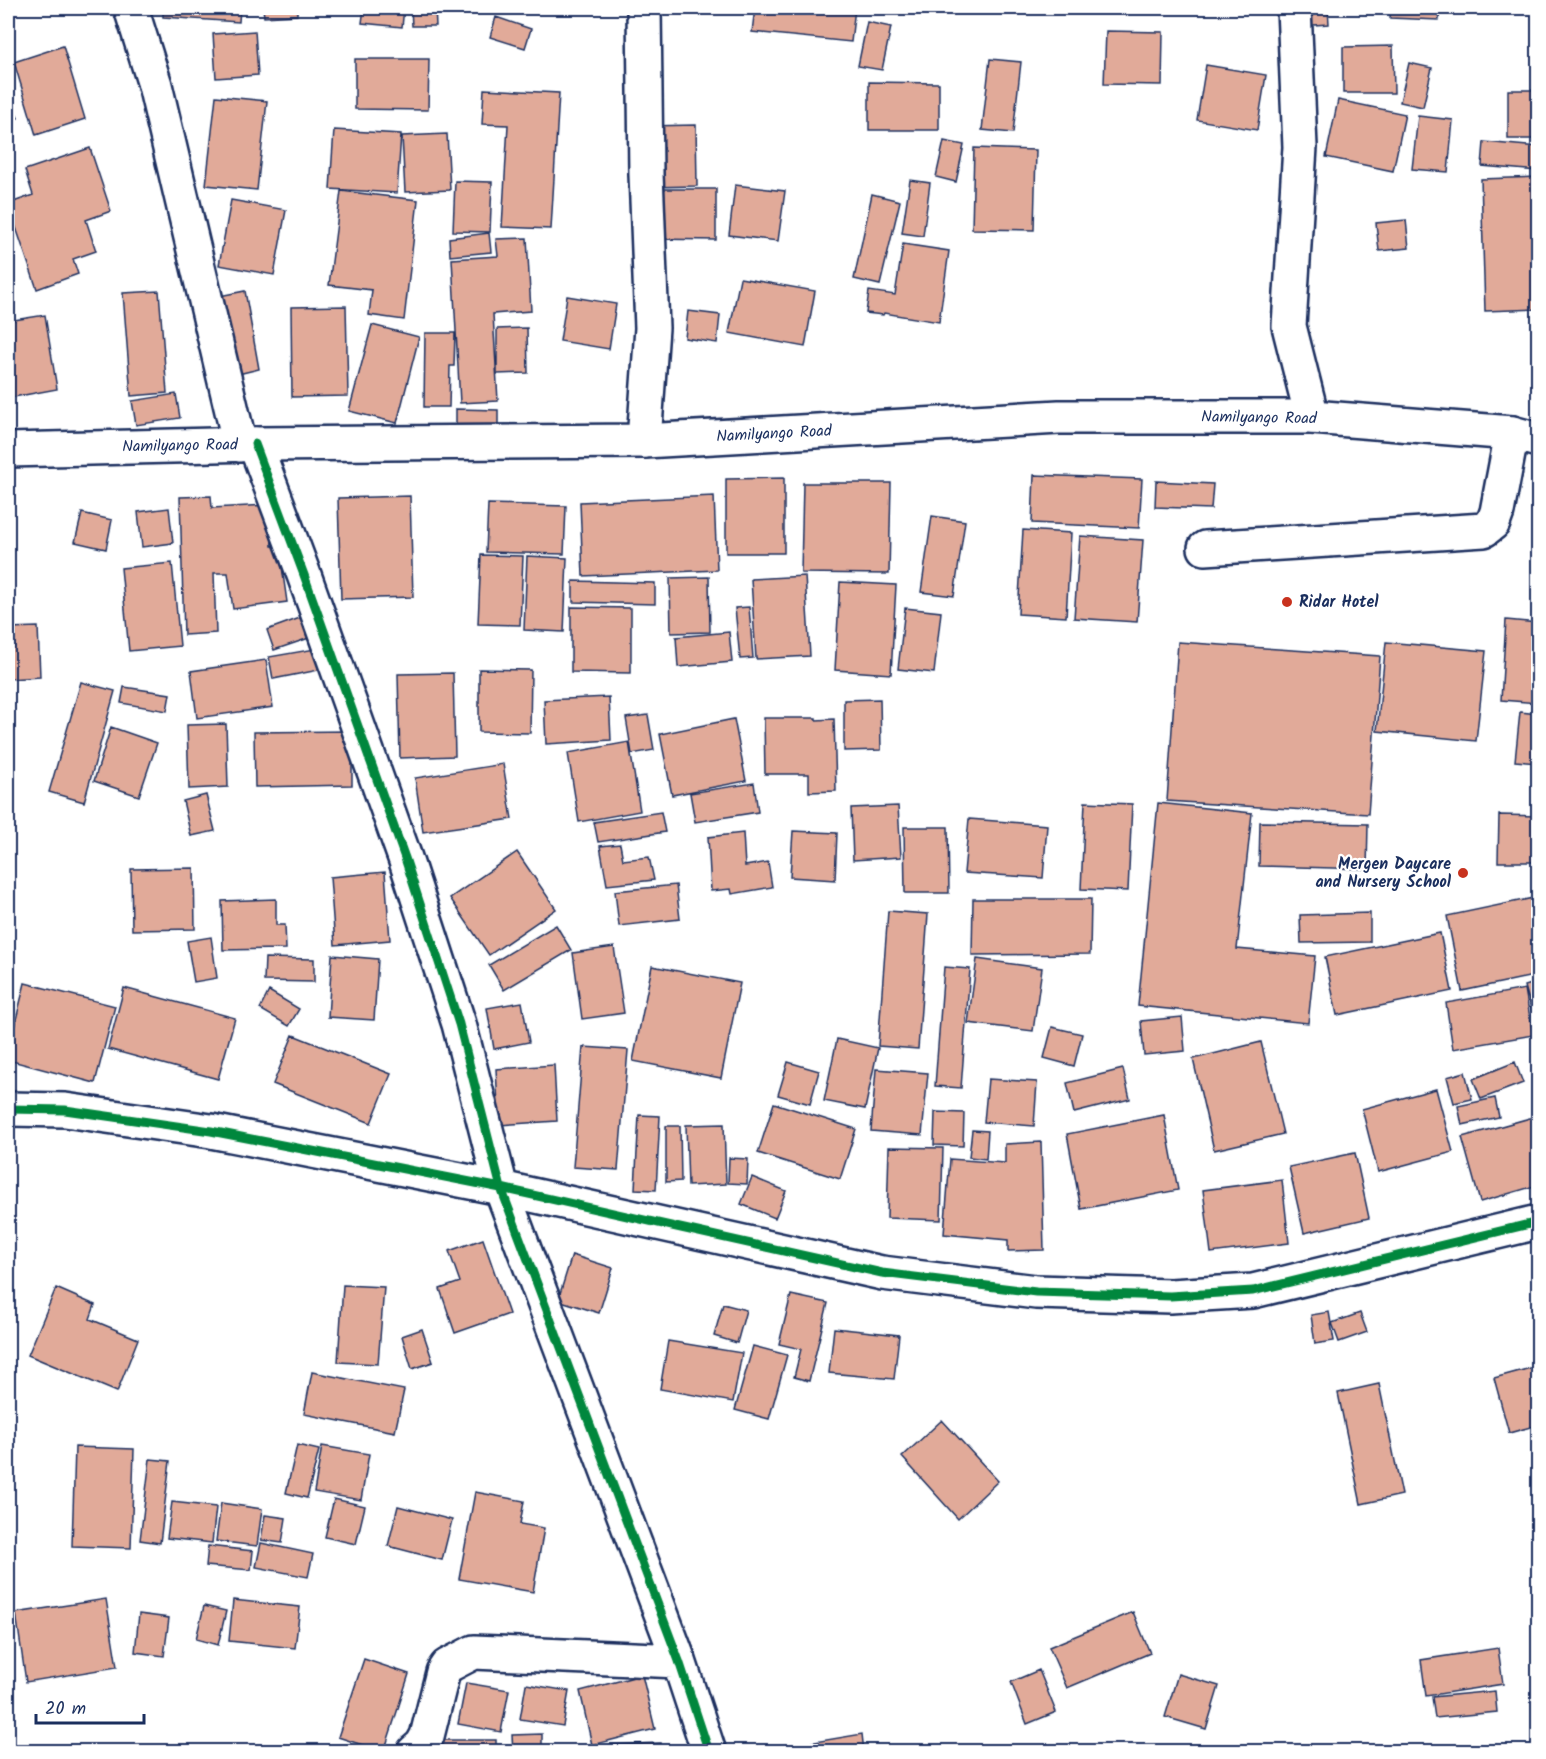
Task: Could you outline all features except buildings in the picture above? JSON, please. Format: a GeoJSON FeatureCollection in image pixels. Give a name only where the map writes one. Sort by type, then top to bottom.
{"type":"FeatureCollection","features":[{"type":"Feature","properties":{"kind":"street"},"geometry":{"type":"LineString","coordinates":[[131,8],[155,85],[247,445],[304,575],[405,858],[459,1024],[501,1188],[679,1661],[709,1752]]}},
{"type":"Feature","properties":{"kind":"street"},"geometry":{"type":"LineString","coordinates":[[644,8],[646,174],[652,328],[644,441]]}},
{"type":"Feature","properties":{"kind":"street"},"geometry":{"type":"LineString","coordinates":[[1294,8],[1300,147],[1289,326],[1312,417]]}},
{"type":"Feature","properties":{"kind":"street","name":"Namilyango Road"},"geometry":{"type":"LineString","coordinates":[[8,450],[644,441],[1059,417],[1312,417],[1525,436]]}},
{"type":"Feature","properties":{"kind":"street"},"geometry":{"type":"LineString","coordinates":[[1205,548],[1484,530],[1493,523],[1525,436]]}},
{"type":"Feature","properties":{"kind":"street"},"geometry":{"type":"LineString","coordinates":[[8,1109],[65,1110],[211,1131],[501,1188],[882,1274],[1047,1292],[1170,1296],[1254,1291],[1539,1222]]}},
{"type":"Feature","properties":{"kind":"street"},"geometry":{"type":"LineString","coordinates":[[414,1752],[427,1736],[443,1672],[447,1665],[474,1652],[679,1661]]}},
{"type":"Feature","properties":{"kind":"cycle path"},"geometry":{"type":"LineString","coordinates":[[255,444],[405,858],[459,1024],[501,1188],[679,1661],[709,1752]]}},
{"type":"Feature","properties":{"kind":"cycle path"},"geometry":{"type":"LineString","coordinates":[[8,1109],[65,1110],[211,1131],[501,1188],[882,1273],[1036,1292],[1170,1296],[1253,1291],[1538,1222]]}},
{"type":"Feature","properties":{"kind":"place","name":"Ridar Hotel"},"geometry":{"type":"Point","coordinates":[1287,602]}},
{"type":"Feature","properties":{"kind":"place","name":"Mergen Daycare and Nursery School"},"geometry":{"type":"Point","coordinates":[1463,873]}}]}
